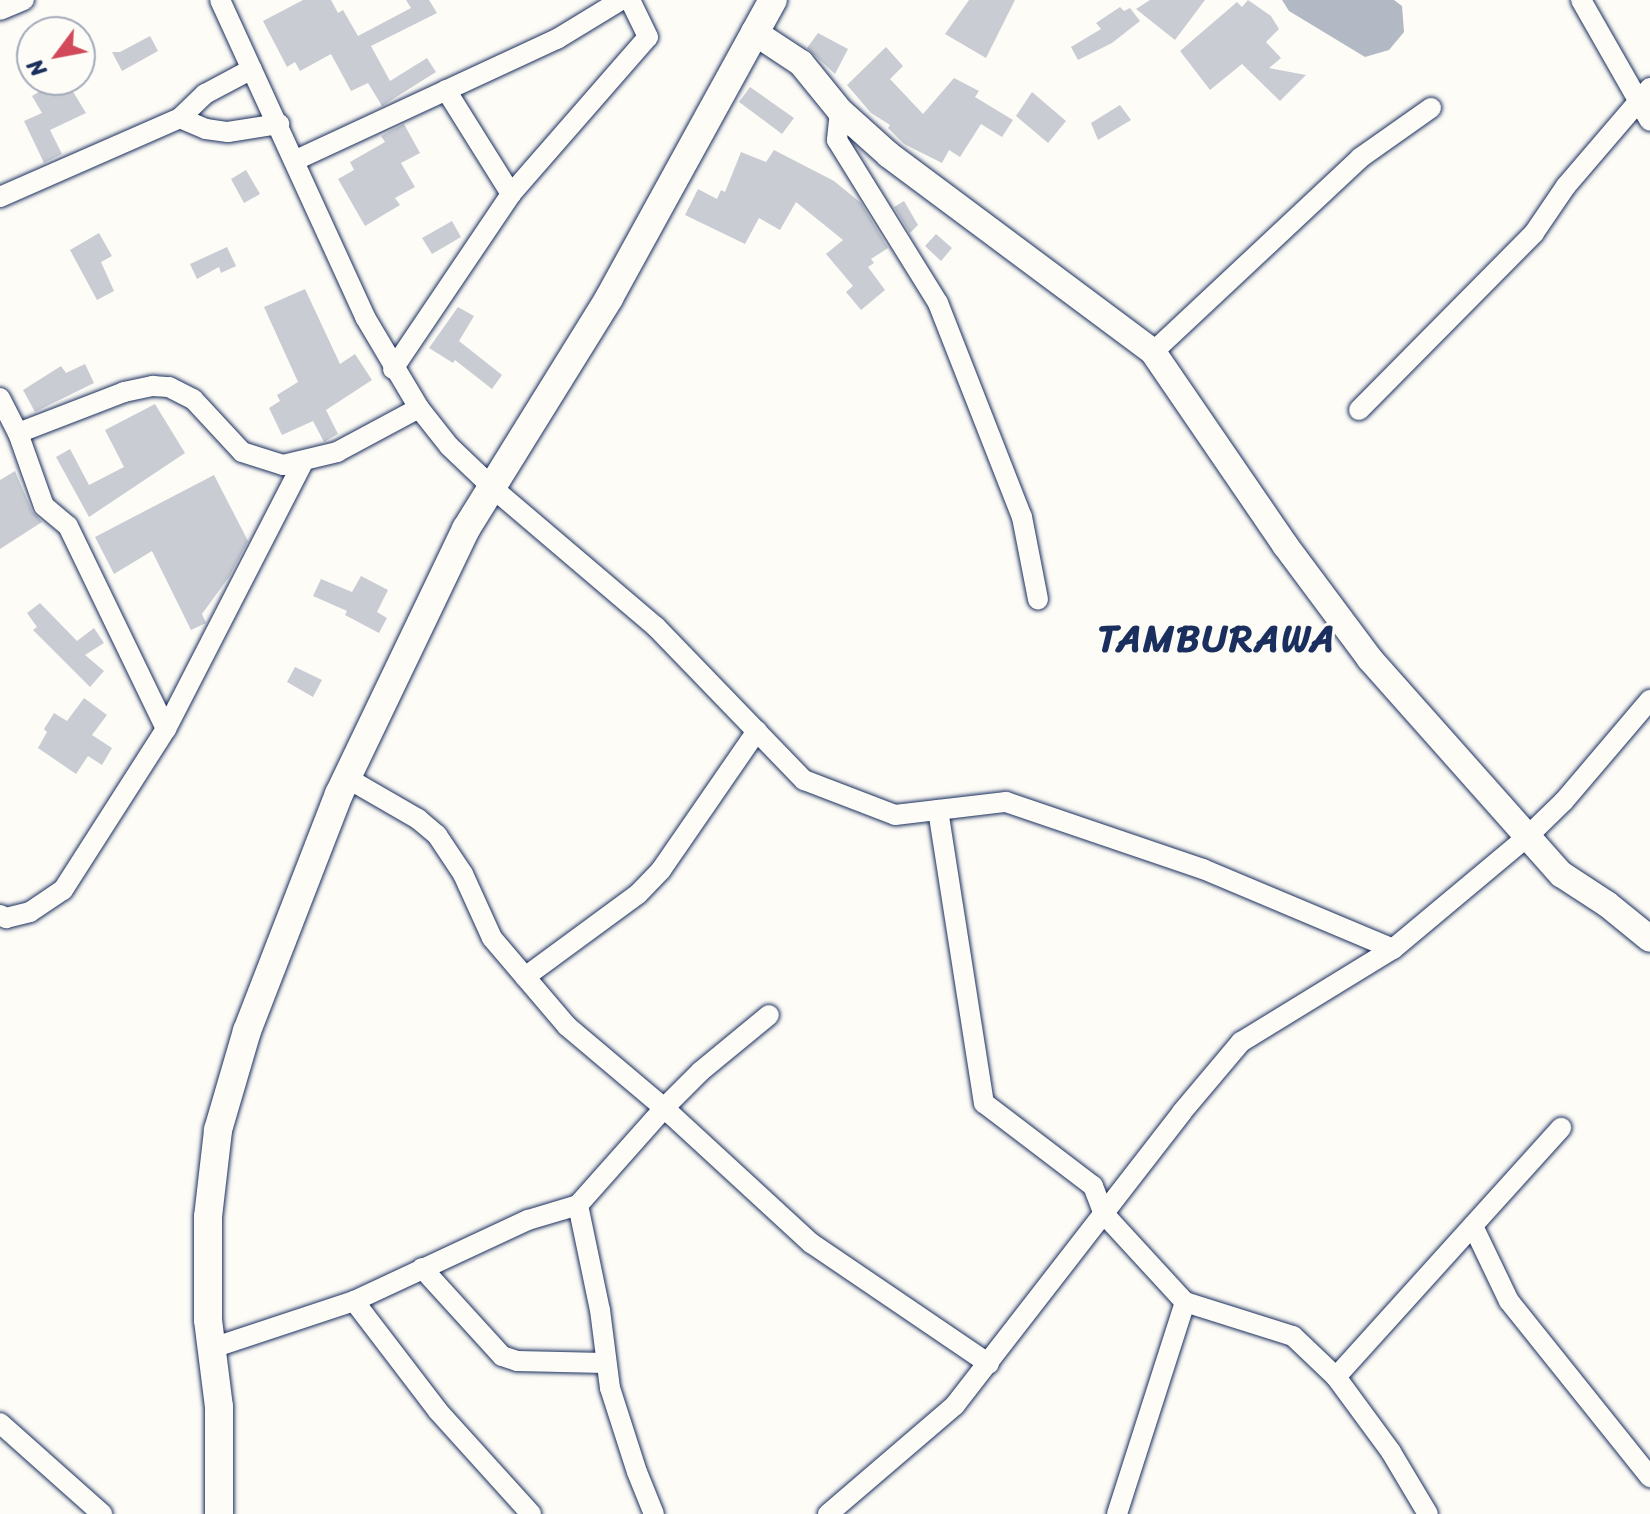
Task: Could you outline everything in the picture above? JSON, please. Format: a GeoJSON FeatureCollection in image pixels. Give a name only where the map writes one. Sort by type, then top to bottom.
{"type":"FeatureCollection","features":[{"type":"Feature","properties":{"kind":"main road"},"geometry":{"type":"LineString","coordinates":[[219,1514],[219,1407],[208,1320],[208,1217],[222,1110],[247,1031],[347,778],[466,529],[494,489],[609,298],[773,0]]}},
{"type":"Feature","properties":{"kind":"street"},"geometry":{"type":"LineString","coordinates":[[0,10],[24,0]]}},
{"type":"Feature","properties":{"kind":"street"},"geometry":{"type":"LineString","coordinates":[[220,0],[296,160],[365,317],[393,369],[419,408],[449,446],[494,489],[656,627],[804,780],[895,815],[1006,802],[1203,869],[1393,949]]}},
{"type":"Feature","properties":{"kind":"street"},"geometry":{"type":"LineString","coordinates":[[296,160],[557,39],[621,0]]}},
{"type":"Feature","properties":{"kind":"street"},"geometry":{"type":"LineString","coordinates":[[393,369],[511,194],[648,37],[630,0]]}},
{"type":"Feature","properties":{"kind":"street"},"geometry":{"type":"LineString","coordinates":[[1581,0],[1644,94],[1650,121]]}},
{"type":"Feature","properties":{"kind":"street"},"geometry":{"type":"LineString","coordinates":[[754,32],[801,63],[840,111],[889,155],[1153,352],[1285,545],[1370,659],[1561,874],[1607,904],[1650,939]]}},
{"type":"Feature","properties":{"kind":"street"},"geometry":{"type":"LineString","coordinates":[[0,197],[180,118],[205,94],[252,69]]}},
{"type":"Feature","properties":{"kind":"street"},"geometry":{"type":"LineString","coordinates":[[446,90],[511,194]]}},
{"type":"Feature","properties":{"kind":"street"},"geometry":{"type":"LineString","coordinates":[[1359,410],[1534,233],[1566,186],[1644,94]]}},
{"type":"Feature","properties":{"kind":"street"},"geometry":{"type":"LineString","coordinates":[[1153,352],[1360,158],[1431,108]]}},
{"type":"Feature","properties":{"kind":"street"},"geometry":{"type":"LineString","coordinates":[[840,111],[837,140],[938,303],[1022,517],[1038,599]]}},
{"type":"Feature","properties":{"kind":"street"},"geometry":{"type":"LineString","coordinates":[[180,118],[206,129],[228,132],[279,124]]}},
{"type":"Feature","properties":{"kind":"street"},"geometry":{"type":"LineString","coordinates":[[18,433],[124,392],[153,386],[169,387],[193,399],[242,452],[283,465],[337,452],[419,408]]}},
{"type":"Feature","properties":{"kind":"street"},"geometry":{"type":"LineString","coordinates":[[0,398],[18,433],[44,506],[68,526],[166,729]]}},
{"type":"Feature","properties":{"kind":"street"},"geometry":{"type":"LineString","coordinates":[[0,915],[6,918],[30,912],[63,890],[166,729],[303,462]]}},
{"type":"Feature","properties":{"kind":"street"},"geometry":{"type":"LineString","coordinates":[[828,1514],[955,1405],[1182,1112],[1241,1042],[1393,949],[1528,836],[1564,801],[1650,700]]}},
{"type":"Feature","properties":{"kind":"street"},"geometry":{"type":"LineString","coordinates":[[525,977],[646,886],[661,870],[757,731]]}},
{"type":"Feature","properties":{"kind":"street"},"geometry":{"type":"LineString","coordinates":[[347,778],[418,819],[437,835],[463,874],[484,925],[567,1026],[664,1108],[811,1243],[989,1364]]}},
{"type":"Feature","properties":{"kind":"street"},"geometry":{"type":"LineString","coordinates":[[938,810],[984,1103],[1093,1186],[1104,1214],[1185,1302],[1293,1336],[1336,1377],[1391,1452],[1428,1514]]}},
{"type":"Feature","properties":{"kind":"street"},"geometry":{"type":"LineString","coordinates":[[212,1348],[354,1301],[528,1220],[578,1205],[701,1071],[769,1015]]}},
{"type":"Feature","properties":{"kind":"street"},"geometry":{"type":"LineString","coordinates":[[1336,1377],[1561,1128]]}},
{"type":"Feature","properties":{"kind":"street"},"geometry":{"type":"LineString","coordinates":[[578,1205],[600,1310],[605,1363],[621,1428],[654,1514]]}},
{"type":"Feature","properties":{"kind":"street"},"geometry":{"type":"LineString","coordinates":[[1473,1226],[1509,1301],[1650,1477]]}},
{"type":"Feature","properties":{"kind":"street"},"geometry":{"type":"LineString","coordinates":[[422,1268],[502,1356],[517,1361],[605,1363]]}},
{"type":"Feature","properties":{"kind":"street"},"geometry":{"type":"LineString","coordinates":[[354,1301],[430,1402],[531,1514]]}},
{"type":"Feature","properties":{"kind":"street"},"geometry":{"type":"LineString","coordinates":[[1117,1514],[1185,1302]]}},
{"type":"Feature","properties":{"kind":"street"},"geometry":{"type":"LineString","coordinates":[[0,1423],[102,1514]]}},
{"type":"Feature","properties":{"kind":"shaded area"},"geometry":{"type":"Polygon","coordinates":[[[1282,0],[1394,0],[1402,6],[1404,32],[1389,50],[1365,57],[1289,11],[1282,0]]]}},
{"type":"Feature","properties":{"kind":"building"},"geometry":{"type":"Polygon","coordinates":[[[303,0],[331,0],[338,13],[343,10],[358,36],[411,8],[406,0],[429,0],[437,13],[371,46],[390,81],[427,58],[436,72],[382,106],[368,83],[351,91],[331,54],[300,71],[295,62],[287,67],[263,21],[303,0]]]}},
{"type":"Feature","properties":{"kind":"building"},"geometry":{"type":"Polygon","coordinates":[[[969,0],[1015,0],[986,58],[945,34],[969,0]]]}},
{"type":"Feature","properties":{"kind":"building"},"geometry":{"type":"Polygon","coordinates":[[[1150,0],[1205,0],[1175,40],[1136,9],[1150,0]]]}},
{"type":"Feature","properties":{"kind":"building"},"geometry":{"type":"Polygon","coordinates":[[[1248,0],[1271,16],[1279,29],[1266,42],[1281,58],[1269,68],[1306,75],[1280,101],[1242,64],[1210,90],[1180,51],[1237,2],[1242,7],[1248,0]]]}},
{"type":"Feature","properties":{"kind":"building"},"geometry":{"type":"Polygon","coordinates":[[[1120,7],[1124,11],[1130,8],[1140,21],[1112,43],[1078,60],[1071,47],[1101,29],[1096,23],[1120,7]]]}},
{"type":"Feature","properties":{"kind":"building"},"geometry":{"type":"Polygon","coordinates":[[[818,33],[848,49],[835,74],[807,48],[818,33]]]}},
{"type":"Feature","properties":{"kind":"building"},"geometry":{"type":"Polygon","coordinates":[[[150,36],[158,51],[122,71],[112,52],[120,52],[150,36]]]}},
{"type":"Feature","properties":{"kind":"building"},"geometry":{"type":"Polygon","coordinates":[[[886,47],[903,66],[890,79],[923,114],[954,78],[979,91],[975,97],[1013,120],[1002,137],[981,124],[960,157],[949,150],[942,163],[904,144],[888,128],[890,125],[871,113],[847,85],[886,47]]]}},
{"type":"Feature","properties":{"kind":"building"},"geometry":{"type":"Polygon","coordinates":[[[750,87],[794,118],[782,134],[739,102],[750,87]]]}},
{"type":"Feature","properties":{"kind":"building"},"geometry":{"type":"Polygon","coordinates":[[[1032,92],[1066,121],[1048,143],[1016,116],[1032,92]]]}},
{"type":"Feature","properties":{"kind":"building"},"geometry":{"type":"Polygon","coordinates":[[[32,96],[76,96],[86,113],[50,130],[62,154],[44,163],[24,121],[42,113],[32,96]]]}},
{"type":"Feature","properties":{"kind":"building"},"geometry":{"type":"Polygon","coordinates":[[[1120,105],[1131,120],[1098,140],[1091,123],[1120,105]]]}},
{"type":"Feature","properties":{"kind":"building"},"geometry":{"type":"Polygon","coordinates":[[[404,124],[420,153],[401,163],[415,187],[395,198],[400,205],[365,226],[338,179],[354,170],[350,162],[385,142],[381,136],[404,124]]]}},
{"type":"Feature","properties":{"kind":"building"},"geometry":{"type":"Polygon","coordinates":[[[774,150],[834,181],[861,203],[888,248],[871,259],[874,263],[868,267],[885,290],[861,310],[846,292],[853,286],[826,254],[843,240],[796,202],[780,230],[759,218],[745,244],[685,215],[698,189],[717,199],[721,190],[725,192],[741,152],[766,162],[774,150]]]}},
{"type":"Feature","properties":{"kind":"building"},"geometry":{"type":"Polygon","coordinates":[[[246,170],[260,194],[244,203],[231,179],[246,170]]]}},
{"type":"Feature","properties":{"kind":"building"},"geometry":{"type":"Polygon","coordinates":[[[904,201],[918,225],[910,233],[894,207],[904,201]]]}},
{"type":"Feature","properties":{"kind":"building"},"geometry":{"type":"Polygon","coordinates":[[[452,221],[461,237],[432,254],[422,238],[452,221]]]}},
{"type":"Feature","properties":{"kind":"building"},"geometry":{"type":"Polygon","coordinates":[[[99,233],[112,256],[101,262],[114,291],[97,300],[70,250],[99,233]]]}},
{"type":"Feature","properties":{"kind":"building"},"geometry":{"type":"Polygon","coordinates":[[[936,234],[952,248],[941,261],[925,246],[936,234]]]}},
{"type":"Feature","properties":{"kind":"building"},"geometry":{"type":"Polygon","coordinates":[[[227,247],[236,266],[221,273],[219,267],[197,279],[190,264],[227,247]]]}},
{"type":"Feature","properties":{"kind":"building"},"geometry":{"type":"Polygon","coordinates":[[[305,289],[340,364],[355,354],[372,380],[326,410],[338,434],[324,442],[313,421],[282,435],[269,408],[280,401],[277,395],[298,382],[264,307],[305,289]]]}},
{"type":"Feature","properties":{"kind":"building"},"geometry":{"type":"Polygon","coordinates":[[[458,307],[474,316],[459,341],[502,375],[492,389],[455,360],[453,363],[429,348],[458,307]]]}},
{"type":"Feature","properties":{"kind":"building"},"geometry":{"type":"Polygon","coordinates":[[[85,364],[94,383],[35,412],[23,390],[61,366],[66,373],[85,364]]]}},
{"type":"Feature","properties":{"kind":"building"},"geometry":{"type":"Polygon","coordinates":[[[155,404],[185,453],[89,517],[56,457],[70,449],[89,485],[124,467],[105,430],[155,404]]]}},
{"type":"Feature","properties":{"kind":"building"},"geometry":{"type":"Polygon","coordinates":[[[15,471],[32,511],[42,522],[0,549],[0,480],[15,471]]]}},
{"type":"Feature","properties":{"kind":"building"},"geometry":{"type":"Polygon","coordinates":[[[214,475],[248,541],[229,577],[202,614],[206,623],[191,630],[152,551],[114,574],[95,537],[214,475]]]}},
{"type":"Feature","properties":{"kind":"building"},"geometry":{"type":"Polygon","coordinates":[[[361,576],[388,590],[377,612],[387,618],[379,633],[345,615],[347,611],[313,596],[321,579],[352,592],[361,576]]]}},
{"type":"Feature","properties":{"kind":"building"},"geometry":{"type":"Polygon","coordinates":[[[40,603],[77,641],[94,628],[104,643],[85,655],[104,671],[90,687],[33,630],[37,627],[27,613],[40,603]]]}},
{"type":"Feature","properties":{"kind":"building"},"geometry":{"type":"Polygon","coordinates":[[[295,667],[322,680],[313,697],[287,682],[295,667]]]}},
{"type":"Feature","properties":{"kind":"building"},"geometry":{"type":"Polygon","coordinates":[[[84,698],[107,715],[92,735],[112,748],[102,765],[88,756],[76,774],[38,748],[47,732],[44,729],[54,713],[67,721],[84,698]]]}},
{"type":"Feature","properties":{"kind":"district","name":"TAMBURAWA"},"geometry":{"type":"Point","coordinates":[1217,639]}}]}
